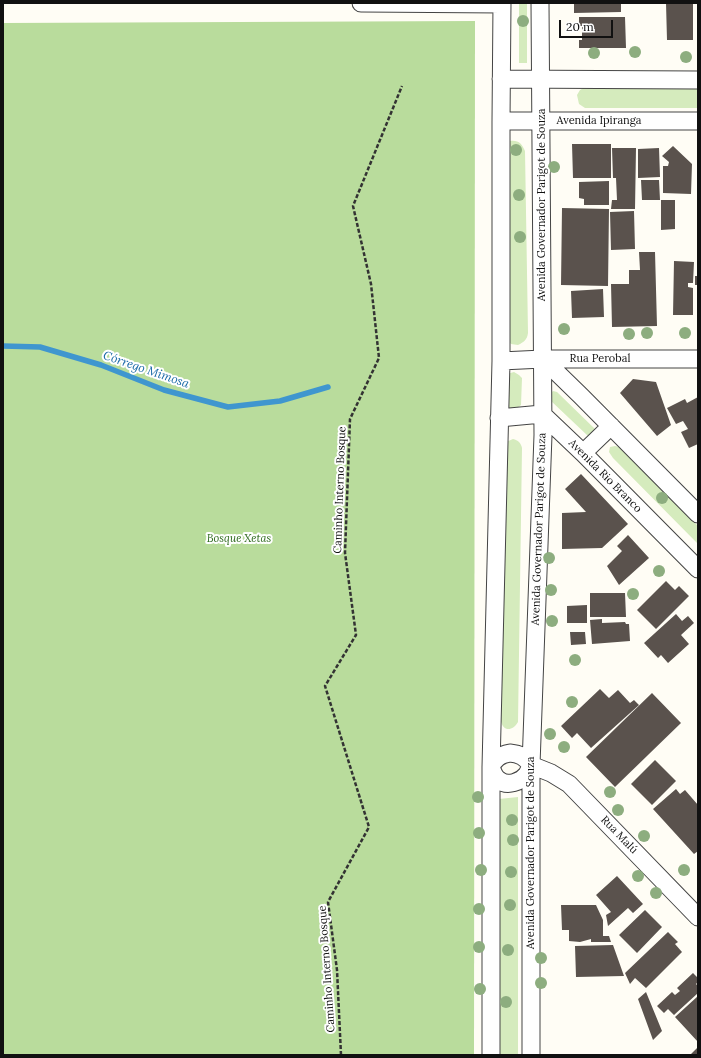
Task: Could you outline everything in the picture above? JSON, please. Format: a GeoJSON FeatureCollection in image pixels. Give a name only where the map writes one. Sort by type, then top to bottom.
{"type":"FeatureCollection","features":[{"type":"Feature","properties":{"kind":"street"},"geometry":{"type":"LineString","coordinates":[[361,3],[502,4],[500,121],[501,361],[491,767],[491,1055]]}},
{"type":"Feature","properties":{"kind":"street","name":"Avenida Governador Parigot de Souza"},"geometry":{"type":"LineString","coordinates":[[531,1055],[531,765],[542,435],[543,359],[540,3]]}},
{"type":"Feature","properties":{"kind":"street"},"geometry":{"type":"LineString","coordinates":[[501,79],[698,80]]}},
{"type":"Feature","properties":{"kind":"street","name":"Avenida Ipiranga"},"geometry":{"type":"LineString","coordinates":[[500,121],[698,121]]}},
{"type":"Feature","properties":{"kind":"street"},"geometry":{"type":"LineString","coordinates":[[543,359],[698,514]]}},
{"type":"Feature","properties":{"kind":"street","name":"Rua Perobal"},"geometry":{"type":"LineString","coordinates":[[501,361],[543,359],[698,359]]}},
{"type":"Feature","properties":{"kind":"street"},"geometry":{"type":"LineString","coordinates":[[499,418],[542,414]]}},
{"type":"Feature","properties":{"kind":"street","name":"Avenida Rio Branco"},"geometry":{"type":"LineString","coordinates":[[542,414],[583,453],[698,569]]}},
{"type":"Feature","properties":{"kind":"street"},"geometry":{"type":"LineString","coordinates":[[583,453],[611,426]]}},
{"type":"Feature","properties":{"kind":"street"},"geometry":{"type":"LineString","coordinates":[[510,753],[518,754],[526,758],[531,765],[526,774],[518,781],[509,784],[500,781],[494,775],[491,767],[495,759],[501,755],[510,753]]}},
{"type":"Feature","properties":{"kind":"street","name":"Rua Malú"},"geometry":{"type":"LineString","coordinates":[[531,765],[551,773],[569,784],[698,917]]}},
{"type":"Feature","properties":{"kind":"path","name":"Caminho Interno Bosque"},"geometry":{"type":"LineString","coordinates":[[341,1055],[337,970],[328,902],[369,827],[326,686],[356,635],[345,553],[350,419],[379,358],[372,284],[353,206],[402,86]]}},
{"type":"Feature","properties":{"kind":"green space"},"geometry":{"type":"Polygon","coordinates":[[[519,3],[527,3],[527,63],[519,63],[519,3]]]}},
{"type":"Feature","properties":{"kind":"green space","name":"Bosque Xetas"},"geometry":{"type":"Polygon","coordinates":[[[475,21],[474,1055],[3,1055],[3,23],[475,21]]]}},
{"type":"Feature","properties":{"kind":"green space"},"geometry":{"type":"Polygon","coordinates":[[[587,86],[698,88],[698,108],[585,108],[579,104],[577,95],[580,90],[587,86]]]}},
{"type":"Feature","properties":{"kind":"green space"},"geometry":{"type":"Polygon","coordinates":[[[510,141],[520,143],[525,151],[528,333],[525,340],[518,345],[511,344],[507,339],[508,143],[510,141]]]}},
{"type":"Feature","properties":{"kind":"green space"},"geometry":{"type":"Polygon","coordinates":[[[514,372],[522,378],[521,405],[512,409],[508,408],[507,374],[514,372]]]}},
{"type":"Feature","properties":{"kind":"green space"},"geometry":{"type":"Polygon","coordinates":[[[553,391],[557,392],[595,429],[588,436],[550,400],[551,393],[553,391]]]}},
{"type":"Feature","properties":{"kind":"green space"},"geometry":{"type":"Polygon","coordinates":[[[513,439],[519,442],[522,448],[518,722],[511,729],[506,729],[502,725],[501,721],[506,442],[513,439]]]}},
{"type":"Feature","properties":{"kind":"green space"},"geometry":{"type":"Polygon","coordinates":[[[610,447],[619,447],[698,526],[698,544],[613,458],[609,452],[610,447]]]}},
{"type":"Feature","properties":{"kind":"green space"},"geometry":{"type":"Polygon","coordinates":[[[518,797],[518,1055],[499,1055],[499,799],[518,797]]]}},
{"type":"Feature","properties":{"kind":"building"},"geometry":{"type":"Polygon","coordinates":[[[574,3],[621,3],[621,12],[574,13],[574,3]]]}},
{"type":"Feature","properties":{"kind":"building"},"geometry":{"type":"Polygon","coordinates":[[[666,3],[693,3],[693,40],[667,40],[666,3]]]}},
{"type":"Feature","properties":{"kind":"building"},"geometry":{"type":"Polygon","coordinates":[[[579,17],[625,17],[626,48],[579,48],[579,40],[582,40],[582,26],[579,26],[579,17]]]}},
{"type":"Feature","properties":{"kind":"building"},"geometry":{"type":"Polygon","coordinates":[[[572,144],[611,144],[611,178],[573,178],[572,144]]]}},
{"type":"Feature","properties":{"kind":"building"},"geometry":{"type":"Polygon","coordinates":[[[673,146],[692,164],[691,194],[663,193],[663,166],[668,166],[669,162],[662,156],[673,146]]]}},
{"type":"Feature","properties":{"kind":"building"},"geometry":{"type":"Polygon","coordinates":[[[612,148],[636,148],[635,209],[611,209],[612,200],[617,200],[616,178],[613,178],[612,148]]]}},
{"type":"Feature","properties":{"kind":"building"},"geometry":{"type":"Polygon","coordinates":[[[659,148],[660,177],[638,178],[638,149],[659,148]]]}},
{"type":"Feature","properties":{"kind":"building"},"geometry":{"type":"Polygon","coordinates":[[[641,180],[659,180],[660,200],[642,200],[641,180]]]}},
{"type":"Feature","properties":{"kind":"building"},"geometry":{"type":"Polygon","coordinates":[[[609,181],[609,205],[584,205],[584,199],[579,198],[579,182],[609,181]]]}},
{"type":"Feature","properties":{"kind":"building"},"geometry":{"type":"Polygon","coordinates":[[[661,200],[675,200],[675,229],[661,230],[661,200]]]}},
{"type":"Feature","properties":{"kind":"building"},"geometry":{"type":"Polygon","coordinates":[[[562,208],[609,209],[608,286],[561,285],[562,208]]]}},
{"type":"Feature","properties":{"kind":"building"},"geometry":{"type":"Polygon","coordinates":[[[634,211],[635,249],[611,250],[610,212],[634,211]]]}},
{"type":"Feature","properties":{"kind":"building"},"geometry":{"type":"Polygon","coordinates":[[[639,252],[655,252],[657,326],[612,327],[611,284],[629,284],[629,270],[640,270],[639,252]]]}},
{"type":"Feature","properties":{"kind":"building"},"geometry":{"type":"Polygon","coordinates":[[[674,261],[694,262],[693,283],[688,283],[688,287],[693,288],[693,315],[673,315],[674,261]]]}},
{"type":"Feature","properties":{"kind":"building"},"geometry":{"type":"Polygon","coordinates":[[[695,276],[698,276],[698,285],[695,285],[695,276]]]}},
{"type":"Feature","properties":{"kind":"building"},"geometry":{"type":"Polygon","coordinates":[[[603,289],[604,317],[572,318],[571,291],[603,289]]]}},
{"type":"Feature","properties":{"kind":"building"},"geometry":{"type":"Polygon","coordinates":[[[633,379],[656,382],[671,425],[657,436],[620,393],[633,379]]]}},
{"type":"Feature","properties":{"kind":"building"},"geometry":{"type":"Polygon","coordinates":[[[698,397],[698,444],[689,448],[681,432],[688,429],[683,421],[676,424],[667,408],[685,399],[687,403],[698,397]]]}},
{"type":"Feature","properties":{"kind":"building"},"geometry":{"type":"Polygon","coordinates":[[[581,474],[628,524],[602,548],[562,549],[562,513],[586,512],[565,489],[581,474]]]}},
{"type":"Feature","properties":{"kind":"building"},"geometry":{"type":"Polygon","coordinates":[[[628,535],[649,558],[619,585],[607,566],[622,551],[617,546],[628,535]]]}},
{"type":"Feature","properties":{"kind":"building"},"geometry":{"type":"Polygon","coordinates":[[[666,581],[675,590],[679,586],[689,596],[656,629],[637,610],[666,581]]]}},
{"type":"Feature","properties":{"kind":"building"},"geometry":{"type":"Polygon","coordinates":[[[590,593],[625,593],[626,617],[590,617],[590,593]]]}},
{"type":"Feature","properties":{"kind":"building"},"geometry":{"type":"Polygon","coordinates":[[[587,605],[587,623],[567,623],[567,606],[587,605]]]}},
{"type":"Feature","properties":{"kind":"building"},"geometry":{"type":"Polygon","coordinates":[[[676,614],[682,621],[688,616],[694,623],[681,635],[689,644],[668,663],[661,655],[658,658],[644,643],[676,614]]]}},
{"type":"Feature","properties":{"kind":"building"},"geometry":{"type":"Polygon","coordinates":[[[602,619],[602,623],[625,622],[626,624],[629,624],[630,641],[592,644],[590,620],[602,619]]]}},
{"type":"Feature","properties":{"kind":"building"},"geometry":{"type":"Polygon","coordinates":[[[570,632],[585,632],[586,644],[571,645],[570,632]]]}},
{"type":"Feature","properties":{"kind":"building"},"geometry":{"type":"Polygon","coordinates":[[[600,689],[609,698],[618,690],[630,703],[634,700],[639,705],[591,748],[577,733],[572,738],[561,726],[600,689]]]}},
{"type":"Feature","properties":{"kind":"building"},"geometry":{"type":"Polygon","coordinates":[[[652,693],[681,723],[615,787],[586,757],[652,693]]]}},
{"type":"Feature","properties":{"kind":"building"},"geometry":{"type":"Polygon","coordinates":[[[655,760],[676,781],[652,805],[631,784],[655,760]]]}},
{"type":"Feature","properties":{"kind":"building"},"geometry":{"type":"Polygon","coordinates":[[[676,789],[680,794],[685,790],[698,805],[698,851],[694,854],[653,809],[676,789]]]}},
{"type":"Feature","properties":{"kind":"building"},"geometry":{"type":"Polygon","coordinates":[[[617,876],[643,904],[633,913],[628,908],[608,926],[606,915],[611,912],[596,895],[617,876]]]}},
{"type":"Feature","properties":{"kind":"building"},"geometry":{"type":"Polygon","coordinates":[[[561,905],[596,905],[603,920],[603,936],[609,936],[611,942],[591,942],[591,939],[580,942],[569,941],[569,930],[562,930],[561,905]]]}},
{"type":"Feature","properties":{"kind":"building"},"geometry":{"type":"Polygon","coordinates":[[[645,910],[662,927],[637,953],[619,935],[645,910]]]}},
{"type":"Feature","properties":{"kind":"building"},"geometry":{"type":"Polygon","coordinates":[[[668,932],[678,942],[675,944],[682,952],[646,988],[635,978],[630,984],[625,973],[668,932]]]}},
{"type":"Feature","properties":{"kind":"building"},"geometry":{"type":"Polygon","coordinates":[[[613,945],[624,976],[576,977],[575,946],[613,945]]]}},
{"type":"Feature","properties":{"kind":"building"},"geometry":{"type":"Polygon","coordinates":[[[693,973],[698,978],[698,982],[696,984],[698,986],[698,993],[674,1015],[668,1009],[664,1013],[657,1006],[672,992],[675,995],[680,991],[677,988],[693,973]]]}},
{"type":"Feature","properties":{"kind":"building"},"geometry":{"type":"Polygon","coordinates":[[[646,992],[662,1031],[653,1040],[638,999],[646,992]]]}},
{"type":"Feature","properties":{"kind":"building"},"geometry":{"type":"Polygon","coordinates":[[[698,996],[698,1042],[675,1017],[698,996]]]}},
{"type":"Feature","properties":{"kind":"building"},"geometry":{"type":"Polygon","coordinates":[[[698,1047],[698,1055],[692,1055],[691,1054],[698,1047]]]}},
{"type":"Feature","properties":{"kind":"waterway","name":"Córrego Mimosa"},"geometry":{"type":"LineString","coordinates":[[3,346],[40,347],[101,365],[164,390],[228,407],[280,401],[328,387]]}}]}
